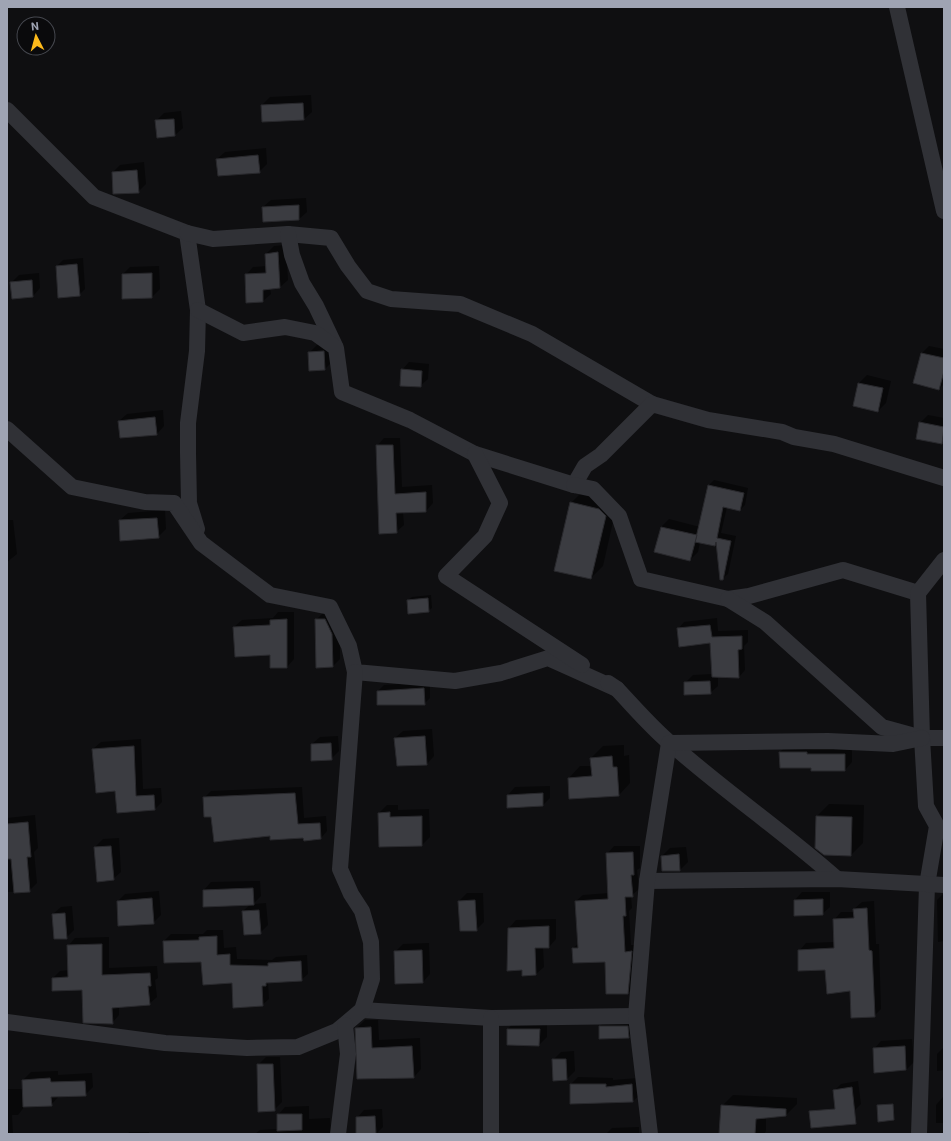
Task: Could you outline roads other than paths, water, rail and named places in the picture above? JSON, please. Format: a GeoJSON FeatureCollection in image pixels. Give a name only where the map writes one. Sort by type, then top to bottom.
{"type":"FeatureCollection","features":[{"type":"Feature","properties":{"kind":"street"},"geometry":{"type":"LineString","coordinates":[[897,7],[944,211]]}},
{"type":"Feature","properties":{"kind":"street"},"geometry":{"type":"LineString","coordinates":[[7,110],[94,197],[187,233],[213,238],[288,234],[331,238],[348,266],[367,291],[391,300],[460,304],[532,334],[652,404],[708,420],[782,432],[794,437],[834,444],[944,478]]}},
{"type":"Feature","properties":{"kind":"street"},"geometry":{"type":"LineString","coordinates":[[187,233],[198,310],[197,351],[193,394],[188,423],[189,503],[201,543]]}},
{"type":"Feature","properties":{"kind":"street"},"geometry":{"type":"LineString","coordinates":[[288,234],[302,283],[316,306],[336,348],[342,392],[410,420],[475,454],[574,485],[593,489],[619,516],[641,579],[728,599],[765,622],[882,727],[922,738]]}},
{"type":"Feature","properties":{"kind":"street"},"geometry":{"type":"LineString","coordinates":[[198,310],[242,333],[285,327],[315,333],[336,348]]}},
{"type":"Feature","properties":{"kind":"street"},"geometry":{"type":"LineString","coordinates":[[574,485],[585,466],[601,455],[652,404]]}},
{"type":"Feature","properties":{"kind":"street"},"geometry":{"type":"LineString","coordinates":[[7,429],[72,487],[145,502],[174,503],[201,543],[270,595],[330,607],[349,646],[355,672],[340,869],[362,911],[372,942],[372,979],[362,1010],[337,1031],[298,1047],[246,1048],[164,1043],[7,1022]]}},
{"type":"Feature","properties":{"kind":"street"},"geometry":{"type":"LineString","coordinates":[[475,454],[500,503],[485,536],[446,576],[541,637],[617,689],[669,742],[771,826],[801,847],[837,879]]}},
{"type":"Feature","properties":{"kind":"street"},"geometry":{"type":"LineString","coordinates":[[920,1134],[927,885],[940,829],[926,806],[922,738],[918,593],[944,560]]}},
{"type":"Feature","properties":{"kind":"street"},"geometry":{"type":"LineString","coordinates":[[728,599],[750,596],[844,570],[918,593]]}},
{"type":"Feature","properties":{"kind":"street"},"geometry":{"type":"LineString","coordinates":[[355,672],[455,682],[501,673],[548,658],[617,689]]}},
{"type":"Feature","properties":{"kind":"street"},"geometry":{"type":"LineString","coordinates":[[669,742],[828,742],[893,744],[922,738],[944,738]]}},
{"type":"Feature","properties":{"kind":"street"},"geometry":{"type":"LineString","coordinates":[[650,1134],[636,1016],[648,881],[669,742]]}},
{"type":"Feature","properties":{"kind":"street"},"geometry":{"type":"LineString","coordinates":[[648,881],[837,879],[944,885]]}},
{"type":"Feature","properties":{"kind":"street"},"geometry":{"type":"LineString","coordinates":[[362,1010],[491,1018],[636,1016]]}},
{"type":"Feature","properties":{"kind":"street"},"geometry":{"type":"LineString","coordinates":[[491,1018],[491,1134]]}},
{"type":"Feature","properties":{"kind":"street"},"geometry":{"type":"LineString","coordinates":[[338,1134],[348,1054],[345,1025]]}}]}
